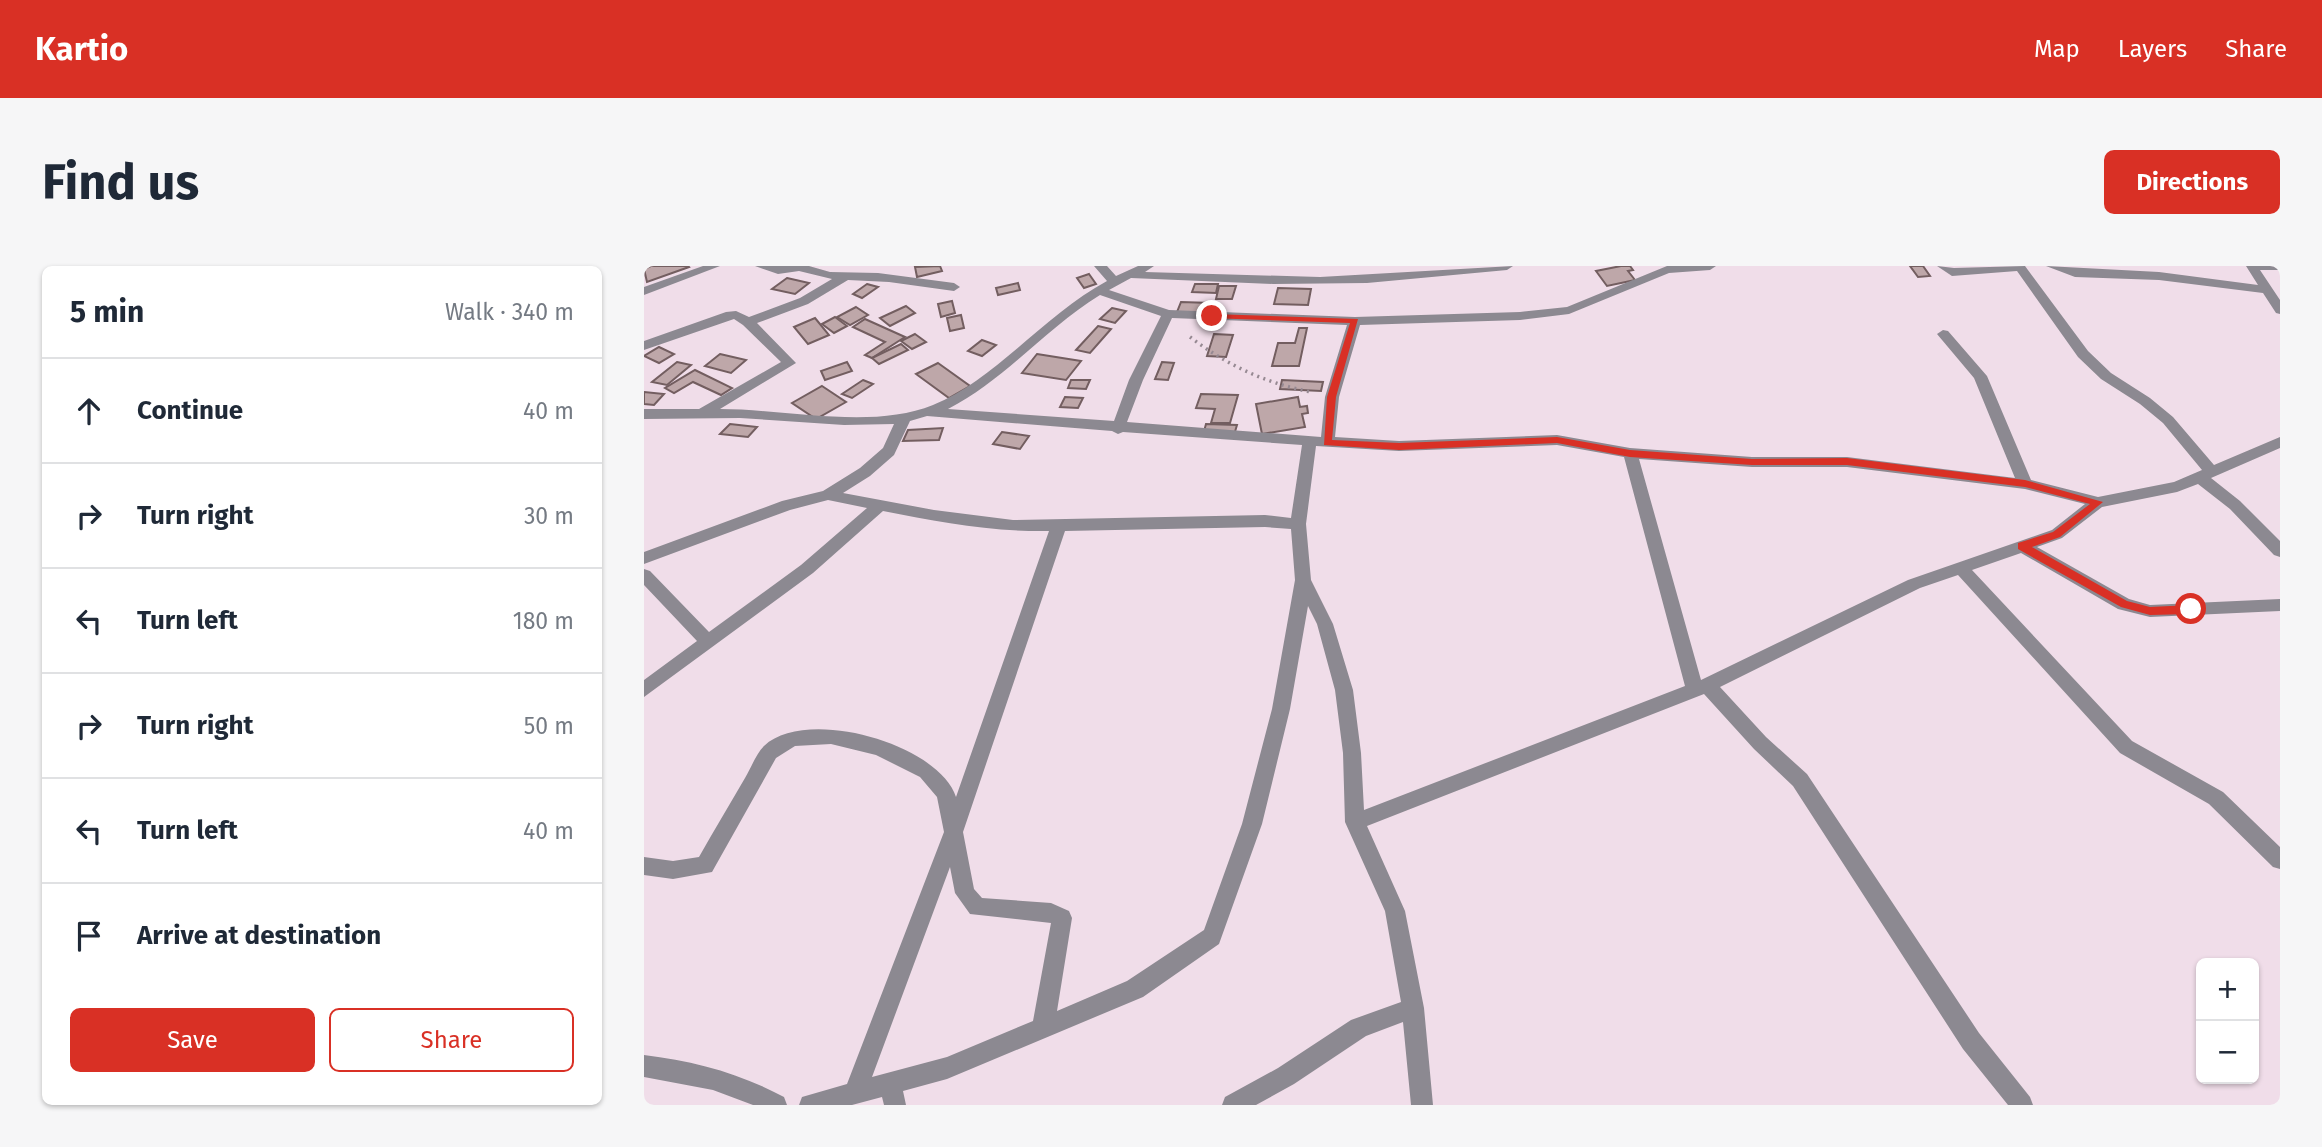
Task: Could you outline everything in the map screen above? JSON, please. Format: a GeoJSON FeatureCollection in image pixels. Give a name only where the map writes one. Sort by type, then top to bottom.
{"type":"FeatureCollection","features":[{"type":"Feature","properties":{"kind":"street"},"geometry":{"type":"LineString","coordinates":[[644,291],[714,266]]}},
{"type":"Feature","properties":{"kind":"street"},"geometry":{"type":"LineString","coordinates":[[761,266],[778,270],[799,267],[828,274],[850,271],[920,285],[954,287]]}},
{"type":"Feature","properties":{"kind":"street"},"geometry":{"type":"LineString","coordinates":[[1100,266],[1115,281]]}},
{"type":"Feature","properties":{"kind":"street"},"geometry":{"type":"LineString","coordinates":[[644,414],[773,415],[835,421],[904,418],[928,412],[960,397],[1065,313],[1115,281],[1148,266]]}},
{"type":"Feature","properties":{"kind":"street"},"geometry":{"type":"LineString","coordinates":[[1128,275],[1329,282],[1446,275],[1507,266]]}},
{"type":"Feature","properties":{"kind":"street"},"geometry":{"type":"LineString","coordinates":[[1100,291],[1168,314],[1355,321],[1520,316],[1569,310],[1667,270],[1710,266]]}},
{"type":"Feature","properties":{"kind":"street"},"geometry":{"type":"LineString","coordinates":[[1943,266],[1952,272],[2022,266],[2089,360],[2168,420],[2206,475],[2280,551]]}},
{"type":"Feature","properties":{"kind":"street"},"geometry":{"type":"LineString","coordinates":[[2052,266],[2074,273],[2159,276],[2268,290]]}},
{"type":"Feature","properties":{"kind":"street"},"geometry":{"type":"LineString","coordinates":[[2280,266],[2252,266],[2280,310]]}},
{"type":"Feature","properties":{"kind":"street"},"geometry":{"type":"LineString","coordinates":[[748,322],[804,300],[850,271]]}},
{"type":"Feature","properties":{"kind":"street"},"geometry":{"type":"LineString","coordinates":[[1118,429],[1136,380],[1168,314]]}},
{"type":"Feature","properties":{"kind":"street"},"geometry":{"type":"LineString","coordinates":[[644,346],[726,316],[736,315],[748,322],[789,363],[701,414]]}},
{"type":"Feature","properties":{"kind":"street"},"geometry":{"type":"LineString","coordinates":[[1327,443],[1332,397],[1355,321]]}},
{"type":"Feature","properties":{"kind":"street"},"geometry":{"type":"LineString","coordinates":[[1943,334],[1980,376],[2025,484]]}},
{"type":"Feature","properties":{"kind":"street"},"geometry":{"type":"LineString","coordinates":[[928,412],[1118,429],[1327,443],[1399,446],[1532,439],[1557,440],[1630,453],[1752,462],[1847,461],[2025,484],[2098,502],[2178,486],[2280,442]]}},
{"type":"Feature","properties":{"kind":"street"},"geometry":{"type":"LineString","coordinates":[[644,558],[786,505],[828,495],[865,472],[889,450],[904,418]]}},
{"type":"Feature","properties":{"kind":"street"},"geometry":{"type":"LineString","coordinates":[[810,1105],[855,1092],[893,1094],[947,1068],[1135,989],[1212,937],[1234,881],[1281,709],[1303,580],[1303,549],[1298,524],[1310,441]]}},
{"type":"Feature","properties":{"kind":"street"},"geometry":{"type":"LineString","coordinates":[[1630,453],[1701,687],[1800,780],[1971,1041],[2022,1105]]}},
{"type":"Feature","properties":{"kind":"street"},"geometry":{"type":"LineString","coordinates":[[828,495],[973,522],[1058,527],[1265,521],[1298,524]]}},
{"type":"Feature","properties":{"kind":"street"},"geometry":{"type":"LineString","coordinates":[[1355,822],[1701,687],[1914,584],[2057,534],[2098,502]]}},
{"type":"Feature","properties":{"kind":"street"},"geometry":{"type":"LineString","coordinates":[[644,690],[807,569],[878,506]]}},
{"type":"Feature","properties":{"kind":"street"},"geometry":{"type":"LineString","coordinates":[[855,1092],[954,830],[1058,527]]}},
{"type":"Feature","properties":{"kind":"street"},"geometry":{"type":"LineString","coordinates":[[2022,546],[2124,604],[2150,611],[2280,605]]}},
{"type":"Feature","properties":{"kind":"street"},"geometry":{"type":"LineString","coordinates":[[1960,568],[2126,747],[2216,798],[2280,860]]}},
{"type":"Feature","properties":{"kind":"street"},"geometry":{"type":"LineString","coordinates":[[644,575],[708,642]]}},
{"type":"Feature","properties":{"kind":"street"},"geometry":{"type":"LineString","coordinates":[[1303,580],[1325,624],[1344,690],[1352,753],[1355,822],[1395,911],[1413,1008],[1422,1105]]}},
{"type":"Feature","properties":{"kind":"street"},"geometry":{"type":"LineString","coordinates":[[644,866],[673,870],[705,865],[770,752],[792,738],[831,736],[879,748],[927,771],[946,794],[965,893],[977,906],[1051,913],[1062,918],[1043,1028]]}},
{"type":"Feature","properties":{"kind":"street"},"geometry":{"type":"LineString","coordinates":[[1233,1105],[1286,1076],[1359,1028],[1413,1008]]}},
{"type":"Feature","properties":{"kind":"street"},"geometry":{"type":"LineString","coordinates":[[644,1066],[683,1071],[747,1088],[776,1105]]}},
{"type":"Feature","properties":{"kind":"path"},"geometry":{"type":"LineString","coordinates":[[1168,314],[1174,323],[1207,351],[1241,371],[1284,389],[1332,397]]}},
{"type":"Feature","properties":{"kind":"building"},"geometry":{"type":"Polygon","coordinates":[[[651,266],[689,267],[647,282],[644,269],[651,266]]]}},
{"type":"Feature","properties":{"kind":"building"},"geometry":{"type":"Polygon","coordinates":[[[940,266],[942,271],[917,277],[915,267],[940,266]]]}},
{"type":"Feature","properties":{"kind":"building"},"geometry":{"type":"Polygon","coordinates":[[[1630,266],[1633,270],[1628,271],[1635,280],[1607,286],[1596,271],[1630,266]]]}},
{"type":"Feature","properties":{"kind":"building"},"geometry":{"type":"Polygon","coordinates":[[[1910,266],[1923,266],[1930,276],[1918,277],[1910,266]]]}},
{"type":"Feature","properties":{"kind":"building"},"geometry":{"type":"Polygon","coordinates":[[[1089,274],[1096,284],[1084,288],[1077,278],[1089,274]]]}},
{"type":"Feature","properties":{"kind":"building"},"geometry":{"type":"Polygon","coordinates":[[[787,278],[809,283],[795,294],[772,289],[787,278]]]}},
{"type":"Feature","properties":{"kind":"building"},"geometry":{"type":"Polygon","coordinates":[[[1018,283],[1020,290],[998,295],[996,288],[1018,283]]]}},
{"type":"Feature","properties":{"kind":"building"},"geometry":{"type":"Polygon","coordinates":[[[867,284],[878,287],[862,298],[853,294],[867,284]]]}},
{"type":"Feature","properties":{"kind":"building"},"geometry":{"type":"Polygon","coordinates":[[[1195,284],[1218,284],[1216,293],[1192,292],[1195,284]]]}},
{"type":"Feature","properties":{"kind":"building"},"geometry":{"type":"Polygon","coordinates":[[[1219,286],[1236,286],[1232,299],[1216,299],[1219,286]]]}},
{"type":"Feature","properties":{"kind":"building"},"geometry":{"type":"Polygon","coordinates":[[[1278,288],[1311,289],[1308,305],[1274,304],[1278,288]]]}},
{"type":"Feature","properties":{"kind":"building"},"geometry":{"type":"Polygon","coordinates":[[[952,301],[955,313],[941,317],[938,304],[952,301]]]}},
{"type":"Feature","properties":{"kind":"building"},"geometry":{"type":"Polygon","coordinates":[[[1181,302],[1211,303],[1207,313],[1177,312],[1181,302]]]}},
{"type":"Feature","properties":{"kind":"building"},"geometry":{"type":"Polygon","coordinates":[[[906,306],[915,313],[890,326],[880,318],[906,306]]]}},
{"type":"Feature","properties":{"kind":"building"},"geometry":{"type":"Polygon","coordinates":[[[856,307],[868,315],[850,325],[837,317],[856,307]]]}},
{"type":"Feature","properties":{"kind":"building"},"geometry":{"type":"Polygon","coordinates":[[[1112,308],[1126,311],[1115,323],[1100,319],[1112,308]]]}},
{"type":"Feature","properties":{"kind":"building"},"geometry":{"type":"Polygon","coordinates":[[[961,315],[964,328],[950,331],[947,318],[961,315]]]}},
{"type":"Feature","properties":{"kind":"building"},"geometry":{"type":"Polygon","coordinates":[[[835,317],[847,326],[834,333],[822,324],[835,317]]]}},
{"type":"Feature","properties":{"kind":"building"},"geometry":{"type":"Polygon","coordinates":[[[815,318],[829,335],[808,344],[794,327],[815,318]]]}},
{"type":"Feature","properties":{"kind":"building"},"geometry":{"type":"Polygon","coordinates":[[[865,319],[905,337],[872,358],[865,355],[885,342],[853,327],[865,319]]]}},
{"type":"Feature","properties":{"kind":"building"},"geometry":{"type":"Polygon","coordinates":[[[1098,326],[1111,329],[1090,353],[1076,350],[1098,326]]]}},
{"type":"Feature","properties":{"kind":"building"},"geometry":{"type":"Polygon","coordinates":[[[1299,328],[1307,328],[1299,366],[1272,366],[1278,343],[1295,343],[1299,328]]]}},
{"type":"Feature","properties":{"kind":"building"},"geometry":{"type":"Polygon","coordinates":[[[915,334],[926,342],[912,349],[901,341],[915,334]]]}},
{"type":"Feature","properties":{"kind":"building"},"geometry":{"type":"Polygon","coordinates":[[[1214,334],[1233,335],[1226,357],[1207,356],[1214,334]]]}},
{"type":"Feature","properties":{"kind":"building"},"geometry":{"type":"Polygon","coordinates":[[[982,340],[996,345],[982,356],[968,351],[982,340]]]}},
{"type":"Feature","properties":{"kind":"building"},"geometry":{"type":"Polygon","coordinates":[[[901,344],[908,350],[879,364],[872,358],[901,344]]]}},
{"type":"Feature","properties":{"kind":"building"},"geometry":{"type":"Polygon","coordinates":[[[659,347],[674,354],[659,363],[644,356],[659,347]]]}},
{"type":"Feature","properties":{"kind":"building"},"geometry":{"type":"Polygon","coordinates":[[[720,354],[746,360],[731,373],[705,366],[720,354]]]}},
{"type":"Feature","properties":{"kind":"building"},"geometry":{"type":"Polygon","coordinates":[[[1037,354],[1081,361],[1066,380],[1022,373],[1037,354]]]}},
{"type":"Feature","properties":{"kind":"building"},"geometry":{"type":"Polygon","coordinates":[[[677,362],[691,365],[667,385],[652,382],[677,362]]]}},
{"type":"Feature","properties":{"kind":"building"},"geometry":{"type":"Polygon","coordinates":[[[847,362],[852,371],[825,380],[821,371],[847,362]]]}},
{"type":"Feature","properties":{"kind":"building"},"geometry":{"type":"Polygon","coordinates":[[[1162,362],[1174,363],[1168,380],[1155,379],[1162,362]]]}},
{"type":"Feature","properties":{"kind":"building"},"geometry":{"type":"Polygon","coordinates":[[[938,363],[970,386],[949,398],[916,374],[938,363]]]}},
{"type":"Feature","properties":{"kind":"building"},"geometry":{"type":"Polygon","coordinates":[[[695,370],[732,388],[721,395],[693,382],[674,393],[665,388],[695,370]]]}},
{"type":"Feature","properties":{"kind":"building"},"geometry":{"type":"Polygon","coordinates":[[[863,380],[873,384],[852,398],[842,394],[863,380]]]}},
{"type":"Feature","properties":{"kind":"building"},"geometry":{"type":"Polygon","coordinates":[[[1071,380],[1090,380],[1086,389],[1068,388],[1071,380]]]}},
{"type":"Feature","properties":{"kind":"building"},"geometry":{"type":"Polygon","coordinates":[[[1282,380],[1323,382],[1321,391],[1280,389],[1282,380]]]}},
{"type":"Feature","properties":{"kind":"building"},"geometry":{"type":"Polygon","coordinates":[[[822,386],[846,402],[816,419],[792,403],[822,386]]]}},
{"type":"Feature","properties":{"kind":"building"},"geometry":{"type":"Polygon","coordinates":[[[644,392],[664,394],[654,405],[644,404],[644,392]]]}},
{"type":"Feature","properties":{"kind":"building"},"geometry":{"type":"Polygon","coordinates":[[[1201,394],[1238,395],[1230,423],[1211,423],[1215,409],[1196,408],[1201,394]]]}},
{"type":"Feature","properties":{"kind":"building"},"geometry":{"type":"Polygon","coordinates":[[[1065,397],[1083,398],[1078,408],[1060,407],[1065,397]]]}},
{"type":"Feature","properties":{"kind":"building"},"geometry":{"type":"Polygon","coordinates":[[[1298,397],[1300,407],[1307,406],[1308,413],[1302,414],[1305,427],[1262,434],[1256,404],[1298,397]]]}},
{"type":"Feature","properties":{"kind":"building"},"geometry":{"type":"Polygon","coordinates":[[[730,424],[757,427],[748,437],[720,434],[730,424]]]}},
{"type":"Feature","properties":{"kind":"building"},"geometry":{"type":"Polygon","coordinates":[[[1206,424],[1237,425],[1234,435],[1203,435],[1206,424]]]}},
{"type":"Feature","properties":{"kind":"building"},"geometry":{"type":"Polygon","coordinates":[[[943,428],[939,440],[903,441],[908,430],[943,428]]]}},
{"type":"Feature","properties":{"kind":"building"},"geometry":{"type":"Polygon","coordinates":[[[1002,432],[1029,436],[1020,449],[993,444],[1002,432]]]}},
{"type":"Feature","properties":{"kind":"route"},"geometry":{"type":"LineString","coordinates":[[1212,316],[1355,321],[1332,397],[1327,443],[1399,446],[1557,440],[1630,453],[1752,462],[1847,461],[2025,484],[2098,502],[2057,534],[2022,546],[2124,604],[2150,611],[2191,609]]}}]}
